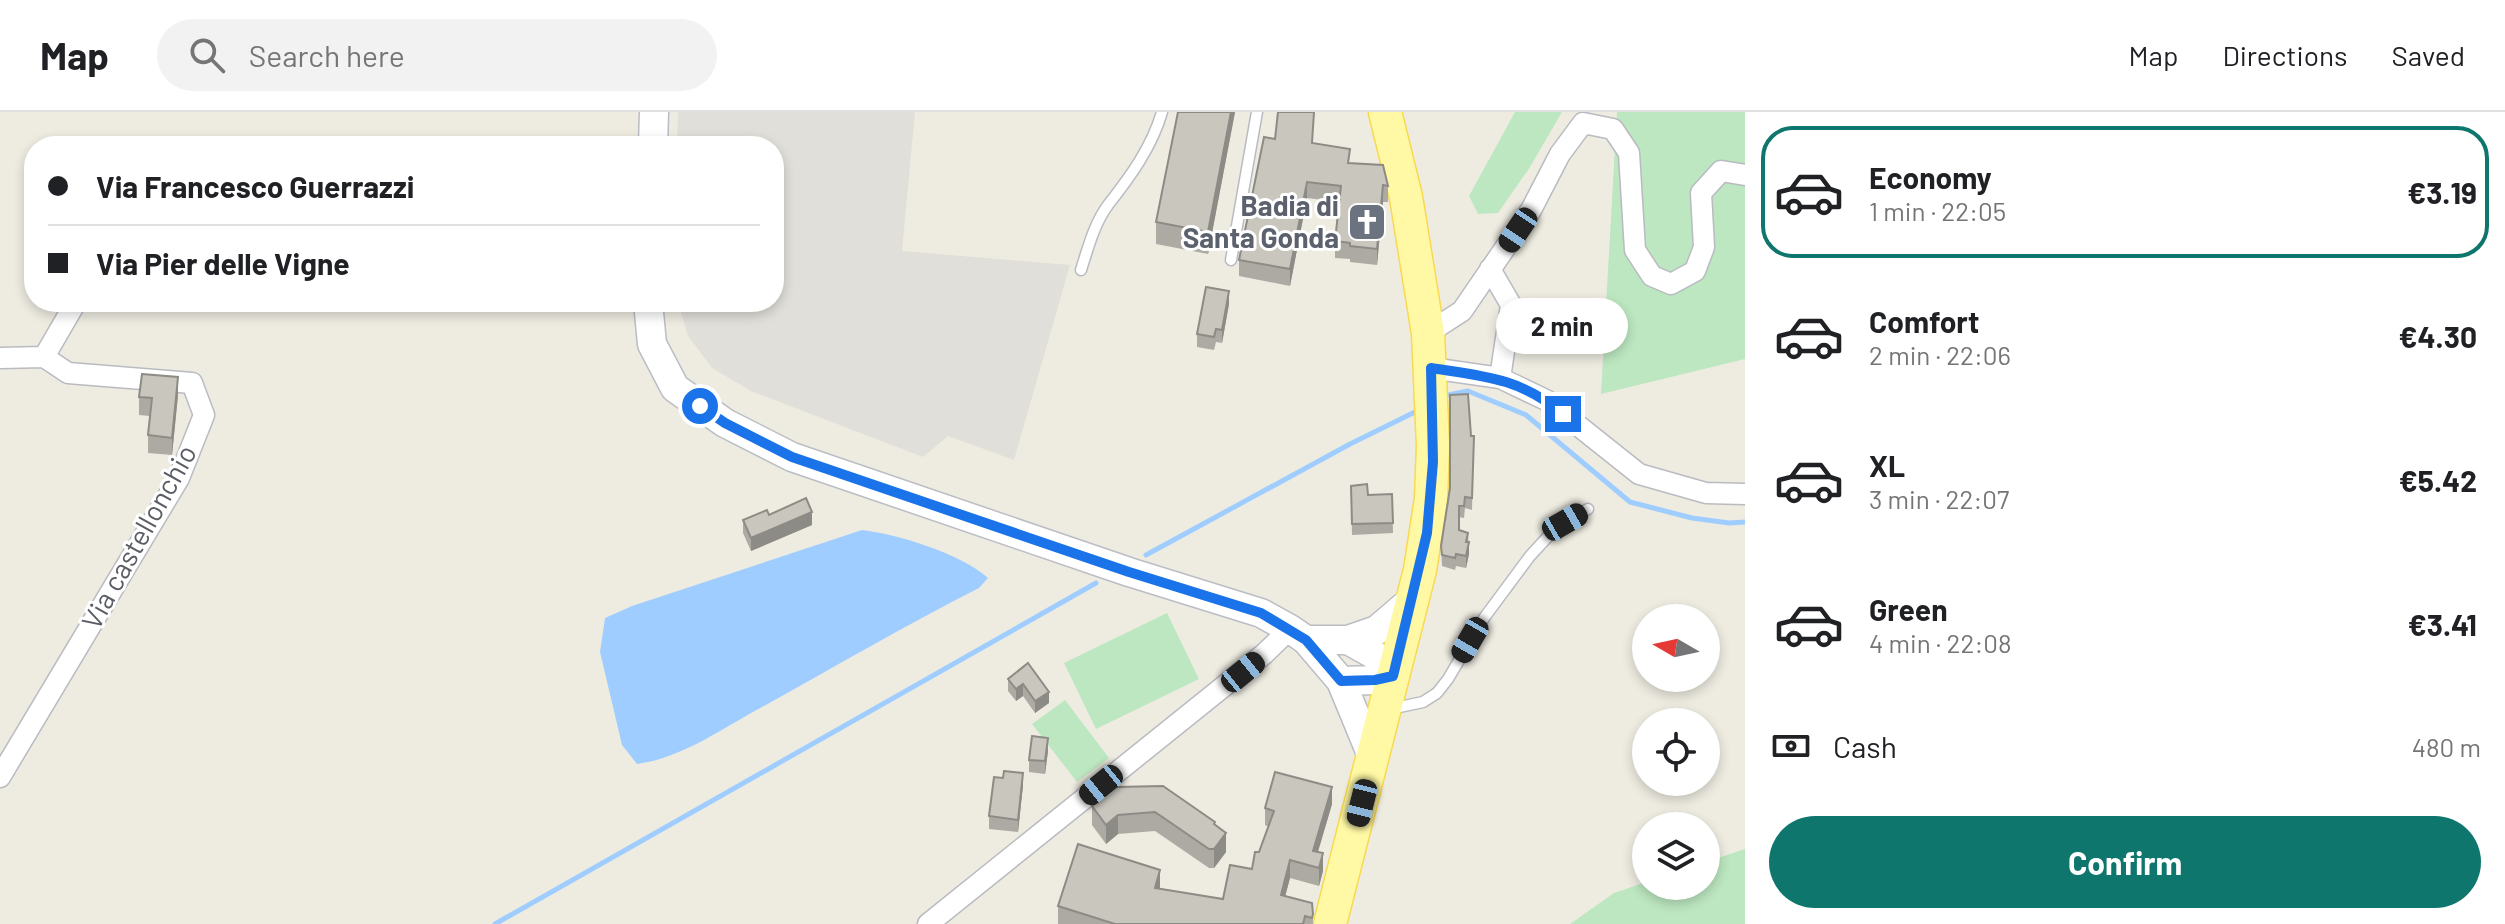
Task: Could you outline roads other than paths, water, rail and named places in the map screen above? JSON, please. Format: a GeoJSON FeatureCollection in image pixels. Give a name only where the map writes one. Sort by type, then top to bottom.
{"type":"FeatureCollection","features":[{"type":"Feature","properties":{"kind":"main road"},"geometry":{"type":"LineString","coordinates":[[653,136],[654,112]]}},
{"type":"Feature","properties":{"kind":"main road"},"geometry":{"type":"LineString","coordinates":[[1330,924],[1412,600],[1431,499],[1433,446],[1428,333],[1406,197],[1385,112]]}},
{"type":"Feature","properties":{"kind":"main road"},"geometry":{"type":"LineString","coordinates":[[649,312],[652,344],[675,388],[725,423],[792,457],[1129,572],[1261,613],[1298,634],[1341,681],[1372,756]]}},
{"type":"Feature","properties":{"kind":"main road"},"geometry":{"type":"LineString","coordinates":[[1348,640],[1377,630],[1412,600]]}},
{"type":"Feature","properties":{"kind":"main road"},"geometry":{"type":"LineString","coordinates":[[1298,634],[1348,640],[1373,654],[1394,674]]}},
{"type":"Feature","properties":{"kind":"main road"},"geometry":{"type":"LineString","coordinates":[[1341,681],[1375,680],[1394,674]]}},
{"type":"Feature","properties":{"kind":"street"},"geometry":{"type":"LineString","coordinates":[[1428,333],[1462,311],[1531,210],[1560,154],[1583,123],[1613,129],[1629,153],[1635,250],[1652,276],[1671,284],[1695,271],[1704,247],[1701,193],[1721,171],[1745,175]]}},
{"type":"Feature","properties":{"kind":"street"},"geometry":{"type":"LineString","coordinates":[[1490,269],[1511,305],[1500,378]]}},
{"type":"Feature","properties":{"kind":"street"},"geometry":{"type":"LineString","coordinates":[[0,358],[44,357],[70,312]]}},
{"type":"Feature","properties":{"kind":"street","name":"Via castellonchio"},"geometry":{"type":"LineString","coordinates":[[0,777],[179,478],[204,415],[192,383],[68,373],[44,357]]}},
{"type":"Feature","properties":{"kind":"street"},"geometry":{"type":"LineString","coordinates":[[1431,368],[1500,378],[1546,400],[1639,474],[1706,493],[1745,494]]}},
{"type":"Feature","properties":{"kind":"street"},"geometry":{"type":"LineString","coordinates":[[928,924],[1264,654],[1298,634]]}},
{"type":"Feature","properties":{"kind":"lane"},"geometry":{"type":"LineString","coordinates":[[1081,270],[1092,235],[1108,206],[1132,176],[1156,131],[1162,112]]}},
{"type":"Feature","properties":{"kind":"lane"},"geometry":{"type":"LineString","coordinates":[[1231,260],[1257,112]]}},
{"type":"Feature","properties":{"kind":"lane"},"geometry":{"type":"LineString","coordinates":[[1384,710],[1423,702],[1437,693],[1484,618],[1530,556],[1554,530],[1588,509]]}},
{"type":"Feature","properties":{"kind":"water"},"geometry":{"type":"Polygon","coordinates":[[[862,530],[928,546],[977,569],[988,578],[979,588],[703,741],[654,761],[637,764],[622,745],[600,652],[605,618],[632,606],[862,530]]]}},
{"type":"Feature","properties":{"kind":"waterway"},"geometry":{"type":"LineString","coordinates":[[1448,395],[1468,391],[1526,415],[1630,502],[1692,518],[1745,522]]}},
{"type":"Feature","properties":{"kind":"waterway"},"geometry":{"type":"LineString","coordinates":[[1146,555],[1415,412]]}},
{"type":"Feature","properties":{"kind":"waterway"},"geometry":{"type":"LineString","coordinates":[[495,924],[1096,583]]}},
{"type":"Feature","properties":{"kind":"place","name":"Badia di Santa Gonda"},"geometry":{"type":"Point","coordinates":[1367,222]}}]}
